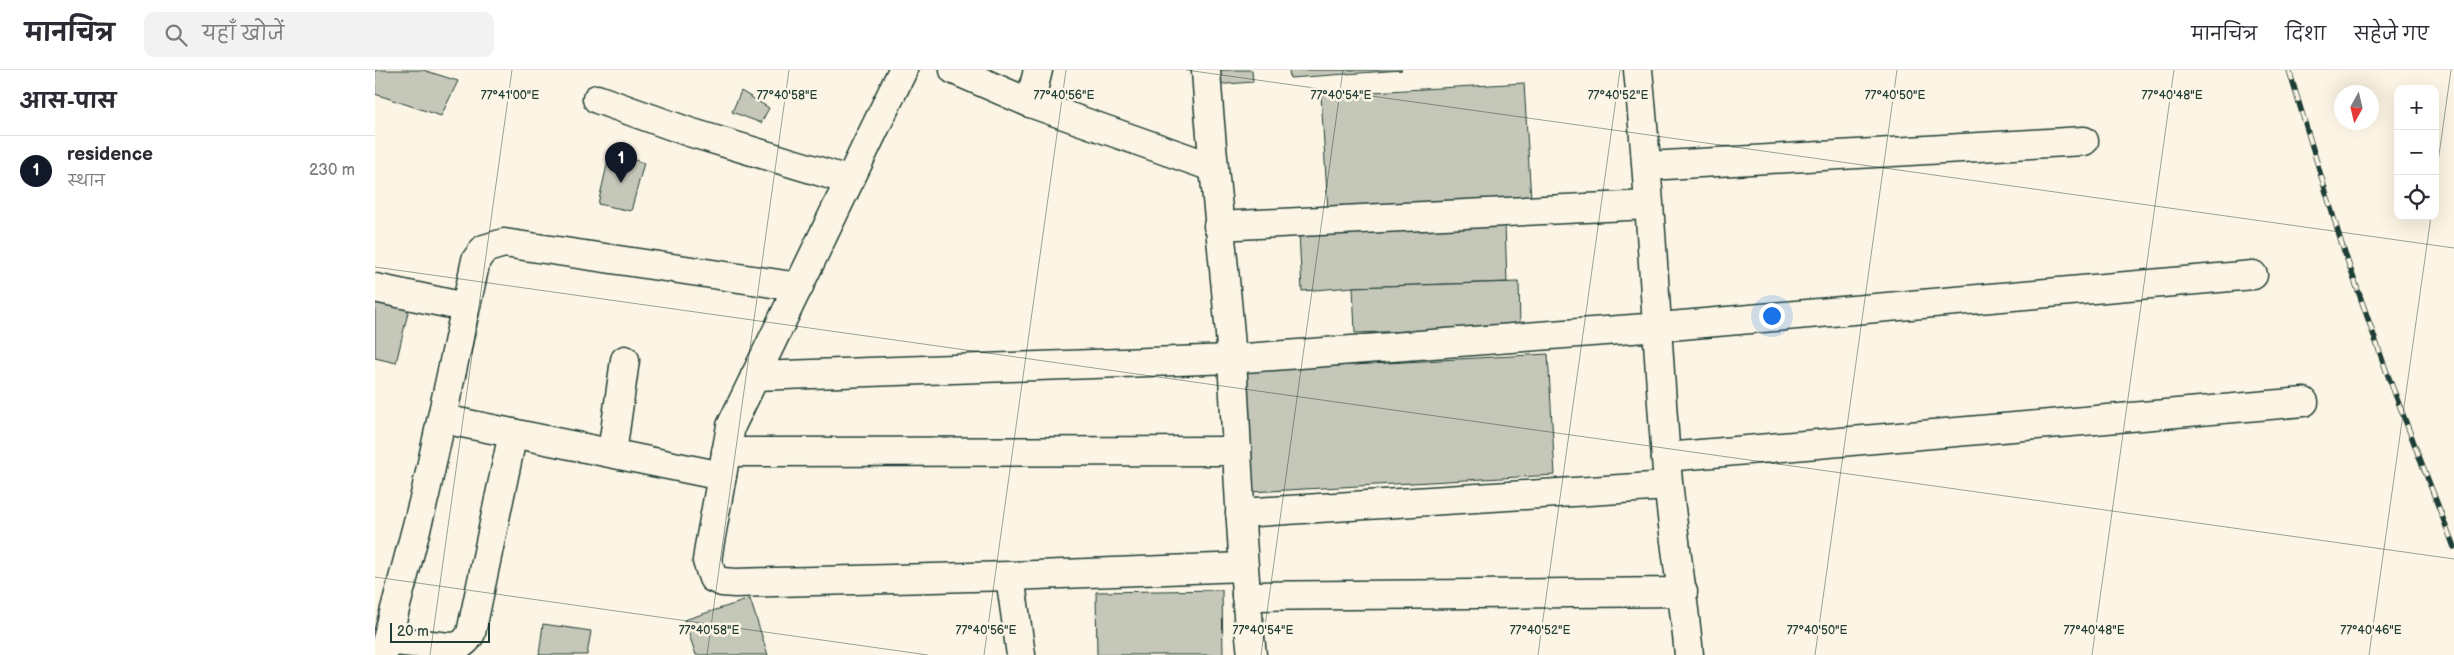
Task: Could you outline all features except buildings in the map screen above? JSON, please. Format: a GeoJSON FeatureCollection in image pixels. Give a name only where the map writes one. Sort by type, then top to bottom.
{"type":"FeatureCollection","features":[{"type":"Feature","properties":{"kind":"street"},"geometry":{"type":"LineString","coordinates":[[903,70],[848,180],[799,287],[731,426],[707,561],[713,578],[721,582],[1011,576],[1243,567]]}},
{"type":"Feature","properties":{"kind":"street"},"geometry":{"type":"LineString","coordinates":[[954,70],[1030,103],[1212,167]]}},
{"type":"Feature","properties":{"kind":"street"},"geometry":{"type":"LineString","coordinates":[[1030,103],[1038,70]]}},
{"type":"Feature","properties":{"kind":"street"},"geometry":{"type":"LineString","coordinates":[[1206,70],[1212,167],[1231,359],[1243,567],[1253,655]]}},
{"type":"Feature","properties":{"kind":"street"},"geometry":{"type":"LineString","coordinates":[[1638,70],[1648,166],[1647,205],[1659,327],[1668,486],[1683,592],[1689,655]]}},
{"type":"Feature","properties":{"kind":"street"},"geometry":{"type":"LineString","coordinates":[[597,99],[689,132],[848,180]]}},
{"type":"Feature","properties":{"kind":"street"},"geometry":{"type":"LineString","coordinates":[[1648,166],[2084,141]]}},
{"type":"Feature","properties":{"kind":"street"},"geometry":{"type":"LineString","coordinates":[[1218,226],[1647,205]]}},
{"type":"Feature","properties":{"kind":"street"},"geometry":{"type":"LineString","coordinates":[[513,433],[471,633],[467,642],[458,647],[385,647],[443,419],[476,260],[484,249],[504,243],[799,287]]}},
{"type":"Feature","properties":{"kind":"street"},"geometry":{"type":"LineString","coordinates":[[755,376],[1231,359],[1659,327],[2253,275]]}},
{"type":"Feature","properties":{"kind":"street"},"geometry":{"type":"LineString","coordinates":[[375,288],[465,308]]}},
{"type":"Feature","properties":{"kind":"street"},"geometry":{"type":"LineString","coordinates":[[612,453],[625,360]]}},
{"type":"Feature","properties":{"kind":"street"},"geometry":{"type":"LineString","coordinates":[[1666,457],[2305,402]]}},
{"type":"Feature","properties":{"kind":"street"},"geometry":{"type":"LineString","coordinates":[[443,419],[612,453],[724,464],[1237,451]]}},
{"type":"Feature","properties":{"kind":"street"},"geometry":{"type":"LineString","coordinates":[[1240,513],[1668,486]]}},
{"type":"Feature","properties":{"kind":"street"},"geometry":{"type":"LineString","coordinates":[[1011,576],[1021,655]]}},
{"type":"Feature","properties":{"kind":"street"},"geometry":{"type":"LineString","coordinates":[[1246,596],[1683,592]]}},
{"type":"Feature","properties":{"kind":"railway"},"geometry":{"type":"LineString","coordinates":[[2289,70],[2342,245],[2387,373],[2454,547]]}},
{"type":"Feature","properties":{"kind":"place","name":"residence"},"geometry":{"type":"Point","coordinates":[621,183]}}]}
